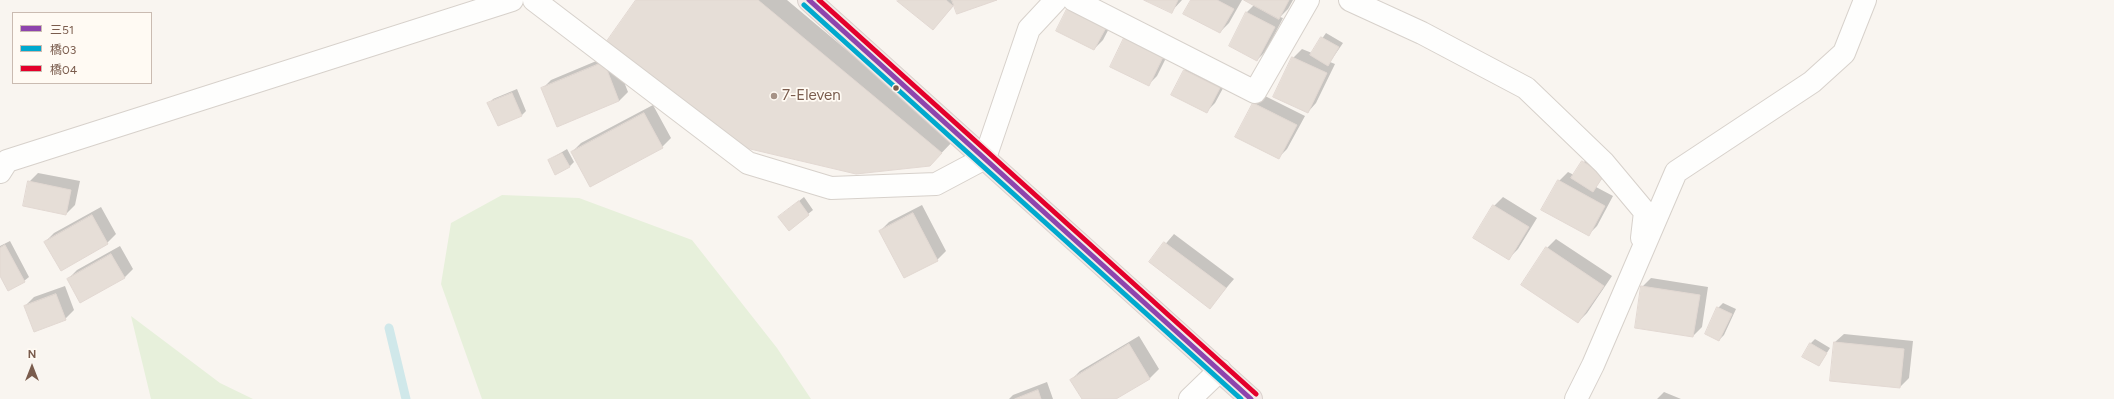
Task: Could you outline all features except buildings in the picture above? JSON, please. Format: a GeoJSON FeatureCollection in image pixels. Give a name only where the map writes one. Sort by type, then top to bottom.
{"type":"FeatureCollection","features":[{"type":"Feature","properties":{"kind":"highway"},"geometry":{"type":"LineString","coordinates":[[809,0],[1251,399]]}},
{"type":"Feature","properties":{"kind":"street"},"geometry":{"type":"LineString","coordinates":[[0,172],[7,161],[512,0]]}},
{"type":"Feature","properties":{"kind":"street"},"geometry":{"type":"LineString","coordinates":[[534,0],[748,163],[831,188],[936,184],[985,158],[1029,29],[1056,0]]}},
{"type":"Feature","properties":{"kind":"street"},"geometry":{"type":"LineString","coordinates":[[1074,0],[1255,92],[1308,0]]}},
{"type":"Feature","properties":{"kind":"street"},"geometry":{"type":"LineString","coordinates":[[1350,0],[1422,33],[1526,88],[1604,163],[1645,212],[1640,255]]}},
{"type":"Feature","properties":{"kind":"street"},"geometry":{"type":"LineString","coordinates":[[1576,399],[1593,365],[1676,172],[1812,82],[1844,53],[1865,0]]}},
{"type":"Feature","properties":{"kind":"street"},"geometry":{"type":"LineString","coordinates":[[1190,399],[1220,370]]}},
{"type":"Feature","properties":{"kind":"green space"},"geometry":{"type":"Polygon","coordinates":[[[502,195],[579,198],[692,240],[777,348],[811,399],[482,399],[441,284],[451,223],[502,195]]]}},
{"type":"Feature","properties":{"kind":"green space"},"geometry":{"type":"Polygon","coordinates":[[[131,316],[220,383],[253,399],[151,399],[131,316]]]}},
{"type":"Feature","properties":{"kind":"waterway"},"geometry":{"type":"LineString","coordinates":[[389,328],[406,399]]}},
{"type":"Feature","properties":{"kind":"transit line","name":"三51"},"geometry":{"type":"LineString","coordinates":[[809,0],[1251,399]]}},
{"type":"Feature","properties":{"kind":"transit line","name":"橋04"},"geometry":{"type":"LineString","coordinates":[[819,0],[1256,394]]}},
{"type":"Feature","properties":{"kind":"transit line","name":"橋03"},"geometry":{"type":"LineString","coordinates":[[804,5],[1241,399]]}},
{"type":"Feature","properties":{"kind":"place","name":"7-Eleven"},"geometry":{"type":"Point","coordinates":[774,96]}}]}
